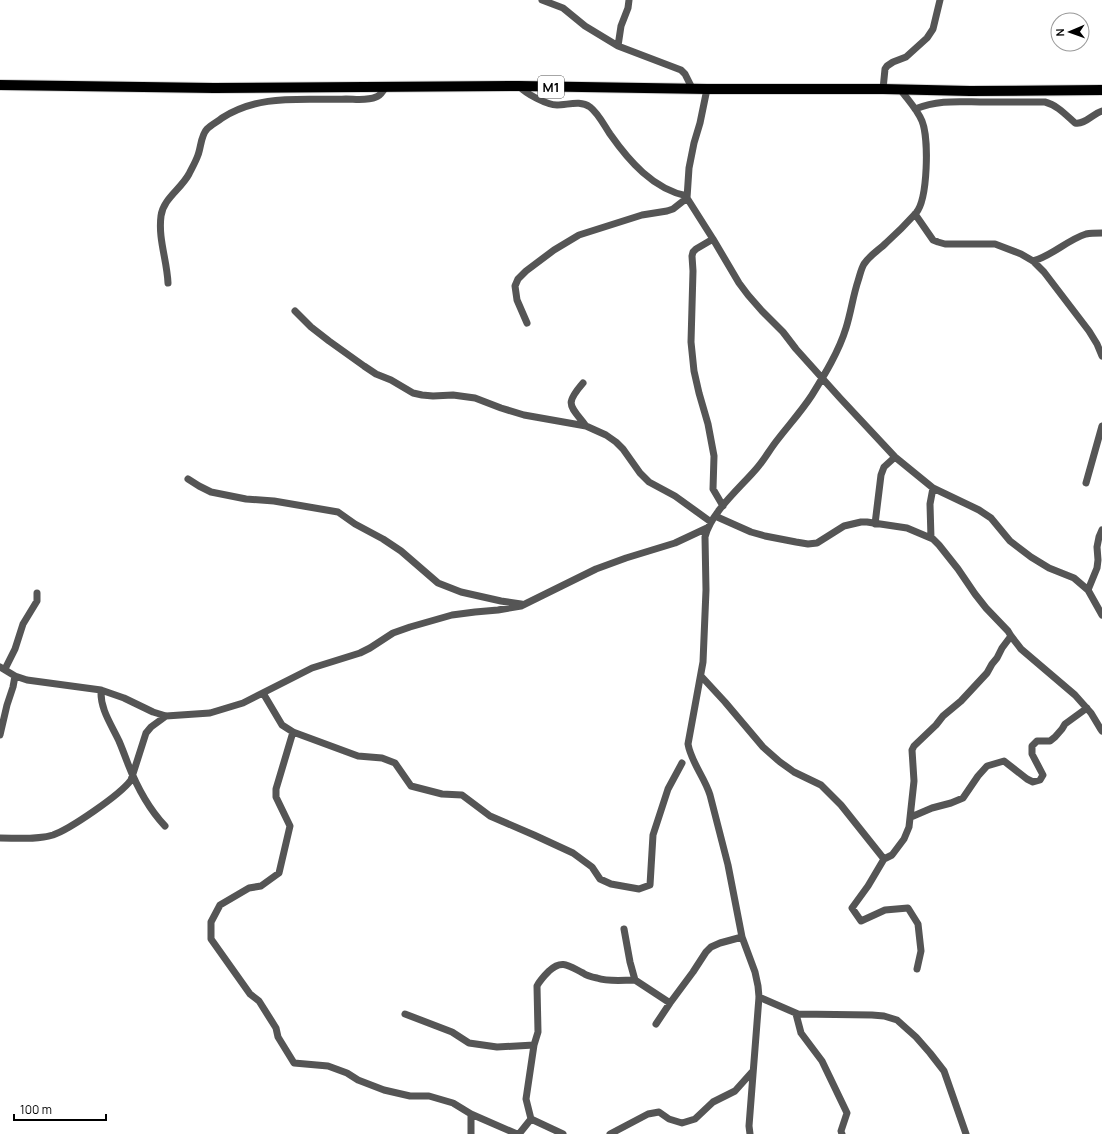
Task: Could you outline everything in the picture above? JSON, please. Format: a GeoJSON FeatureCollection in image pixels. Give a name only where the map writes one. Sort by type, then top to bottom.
{"type":"FeatureCollection","features":[{"type":"Feature","properties":{"kind":"highway","name":"M1"},"geometry":{"type":"LineString","coordinates":[[0,85],[214,88],[519,86],[707,89],[900,89],[970,91],[1102,90]]}},
{"type":"Feature","properties":{"kind":"street"},"geometry":{"type":"LineString","coordinates":[[542,0],[563,8],[585,26],[618,46],[681,70],[685,74],[692,88]]}},
{"type":"Feature","properties":{"kind":"street"},"geometry":{"type":"LineString","coordinates":[[618,46],[621,26],[628,8],[629,0]]}},
{"type":"Feature","properties":{"kind":"street"},"geometry":{"type":"LineString","coordinates":[[883,89],[885,69],[887,66],[906,57],[927,38],[933,29],[940,0]]}},
{"type":"Feature","properties":{"kind":"street"},"geometry":{"type":"LineString","coordinates":[[168,283],[161,239],[162,211],[166,203],[187,178],[198,155],[207,129],[240,108],[257,103],[289,99],[371,99],[378,96],[386,86]]}},
{"type":"Feature","properties":{"kind":"street"},"geometry":{"type":"LineString","coordinates":[[519,86],[530,95],[552,105],[582,103],[590,107],[632,163],[653,181],[670,191],[687,197]]}},
{"type":"Feature","properties":{"kind":"street"},"geometry":{"type":"LineString","coordinates":[[707,89],[693,149],[687,197],[748,295],[895,457],[933,488],[979,510],[991,518],[1010,541],[1031,557],[1049,568],[1074,578],[1088,590],[1102,615]]}},
{"type":"Feature","properties":{"kind":"street"},"geometry":{"type":"LineString","coordinates":[[750,1134],[749,1126],[752,1072],[759,997],[758,986],[755,972],[742,937],[728,865],[710,795],[707,785],[689,748],[689,740],[703,662],[705,537],[709,525],[715,516],[759,466],[775,442],[811,397],[823,378],[846,328],[852,301],[864,264],[918,210],[925,184],[927,158],[925,131],[922,121],[900,89]]}},
{"type":"Feature","properties":{"kind":"street"},"geometry":{"type":"LineString","coordinates":[[915,110],[927,104],[938,102],[1045,102],[1052,104],[1078,124],[1102,111]]}},
{"type":"Feature","properties":{"kind":"street"},"geometry":{"type":"LineString","coordinates":[[527,323],[518,300],[515,286],[518,279],[526,271],[554,250],[580,235],[642,215],[673,209],[687,197]]}},
{"type":"Feature","properties":{"kind":"street"},"geometry":{"type":"LineString","coordinates":[[915,214],[933,240],[938,242],[945,244],[995,244],[1021,254],[1033,261],[1044,272],[1089,331],[1102,356]]}},
{"type":"Feature","properties":{"kind":"street"},"geometry":{"type":"LineString","coordinates":[[1033,261],[1045,257],[1064,245],[1087,234],[1102,233]]}},
{"type":"Feature","properties":{"kind":"street"},"geometry":{"type":"LineString","coordinates":[[713,239],[693,252],[691,342],[698,392],[708,424],[714,456],[713,489],[723,506]]}},
{"type":"Feature","properties":{"kind":"street"},"geometry":{"type":"LineString","coordinates":[[295,311],[311,327],[364,366],[376,374],[413,392],[422,395],[453,395],[475,398],[500,408],[524,415],[586,426],[616,442],[623,448],[640,473],[649,482],[675,496],[709,525]]}},
{"type":"Feature","properties":{"kind":"street"},"geometry":{"type":"LineString","coordinates":[[583,383],[571,398],[571,402],[574,412],[586,426]]}},
{"type":"Feature","properties":{"kind":"street"},"geometry":{"type":"LineString","coordinates":[[1086,483],[1102,426]]}},
{"type":"Feature","properties":{"kind":"street"},"geometry":{"type":"LineString","coordinates":[[875,524],[881,475],[884,467],[895,457]]}},
{"type":"Feature","properties":{"kind":"street"},"geometry":{"type":"LineString","coordinates":[[188,479],[211,492],[246,499],[274,501],[338,512],[355,524],[383,539],[401,551],[438,583],[462,592],[501,601],[525,604]]}},
{"type":"Feature","properties":{"kind":"street"},"geometry":{"type":"LineString","coordinates":[[931,538],[930,504],[933,488]]}},
{"type":"Feature","properties":{"kind":"street"},"geometry":{"type":"LineString","coordinates":[[715,516],[751,532],[808,544],[817,543],[844,526],[861,522],[907,528],[931,538],[939,545],[986,608],[1008,630],[1021,649],[1057,680],[1089,711],[1098,717],[1102,717]]}},
{"type":"Feature","properties":{"kind":"street"},"geometry":{"type":"LineString","coordinates":[[37,593],[37,601],[23,624],[15,649],[2,668],[15,676],[27,680],[101,690],[166,716],[210,713],[243,704],[312,668],[360,653],[393,633],[452,615],[521,606],[596,569],[675,542],[709,525]]}},
{"type":"Feature","properties":{"kind":"street"},"geometry":{"type":"LineString","coordinates":[[1088,590],[1097,568],[1097,547],[1102,530]]}},
{"type":"Feature","properties":{"kind":"street"},"geometry":{"type":"LineString","coordinates":[[917,969],[921,951],[918,924],[908,908],[885,910],[861,921],[852,908],[868,886],[884,859],[892,855],[904,839],[909,827],[914,781],[912,750],[914,746],[936,725],[943,716],[961,701],[987,673],[1011,636]]}},
{"type":"Feature","properties":{"kind":"street"},"geometry":{"type":"LineString","coordinates":[[0,736],[15,676]]}},
{"type":"Feature","properties":{"kind":"street"},"geometry":{"type":"LineString","coordinates":[[701,676],[763,747],[784,766],[802,777],[821,785],[841,805],[884,859]]}},
{"type":"Feature","properties":{"kind":"street"},"geometry":{"type":"LineString","coordinates":[[101,690],[102,703],[106,716],[133,776],[145,800],[156,817],[165,826]]}},
{"type":"Feature","properties":{"kind":"street"},"geometry":{"type":"LineString","coordinates":[[263,693],[282,725],[293,732],[358,756],[382,758],[395,763],[411,786],[442,794],[462,795],[490,816],[573,853],[592,867],[600,879],[611,884],[639,889],[650,885],[653,835],[668,789],[682,763]]}},
{"type":"Feature","properties":{"kind":"street"},"geometry":{"type":"LineString","coordinates":[[1089,711],[1102,731]]}},
{"type":"Feature","properties":{"kind":"street"},"geometry":{"type":"LineString","coordinates":[[911,817],[932,808],[952,803],[963,798],[986,766],[1004,761],[1027,779],[1033,782],[1040,780],[1043,775],[1032,754],[1032,746],[1037,740],[1050,741],[1065,724],[1089,711]]}},
{"type":"Feature","properties":{"kind":"street"},"geometry":{"type":"LineString","coordinates":[[0,838],[35,838],[48,836],[61,831],[107,801],[128,784],[133,776],[146,733],[151,727],[166,716]]}},
{"type":"Feature","properties":{"kind":"street"},"geometry":{"type":"LineString","coordinates":[[293,732],[276,789],[276,796],[290,826],[279,873],[261,886],[249,888],[220,905],[211,922],[211,939],[250,994],[259,1001],[276,1028],[278,1037],[294,1063],[328,1066],[347,1073],[369,1085],[384,1090],[410,1096],[428,1096],[453,1103],[471,1114],[518,1134],[531,1119]]}},
{"type":"Feature","properties":{"kind":"street"},"geometry":{"type":"LineString","coordinates":[[624,929],[635,980]]}},
{"type":"Feature","properties":{"kind":"street"},"geometry":{"type":"LineString","coordinates":[[656,1024],[706,952],[711,947],[720,943],[742,937]]}},
{"type":"Feature","properties":{"kind":"street"},"geometry":{"type":"LineString","coordinates":[[531,1119],[526,1099],[534,1045],[538,1032],[537,986],[541,979],[552,968],[564,964],[584,974],[599,979],[635,980],[670,1003]]}},
{"type":"Feature","properties":{"kind":"street"},"geometry":{"type":"LineString","coordinates":[[759,997],[796,1014],[884,1016],[897,1020],[916,1037],[944,1071],[966,1134]]}},
{"type":"Feature","properties":{"kind":"street"},"geometry":{"type":"LineString","coordinates":[[405,1014],[452,1032],[469,1044],[496,1047],[534,1045]]}},
{"type":"Feature","properties":{"kind":"street"},"geometry":{"type":"LineString","coordinates":[[796,1014],[801,1034],[822,1062],[847,1113],[841,1131],[842,1134]]}},
{"type":"Feature","properties":{"kind":"street"},"geometry":{"type":"LineString","coordinates":[[610,1134],[648,1114],[659,1112],[669,1119],[682,1123],[695,1119],[713,1102],[735,1091],[752,1072]]}},
{"type":"Feature","properties":{"kind":"street"},"geometry":{"type":"LineString","coordinates":[[471,1114],[471,1134]]}},
{"type":"Feature","properties":{"kind":"street"},"geometry":{"type":"LineString","coordinates":[[531,1119],[563,1134]]}}]}
